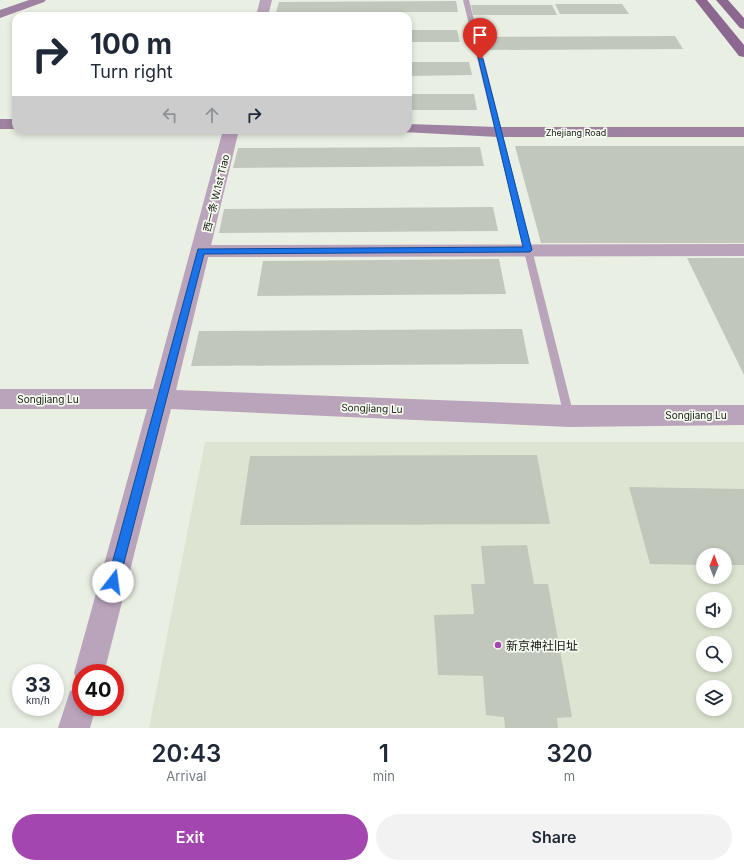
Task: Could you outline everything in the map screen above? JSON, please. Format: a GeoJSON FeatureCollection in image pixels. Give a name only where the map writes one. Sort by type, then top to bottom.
{"type":"FeatureCollection","features":[{"type":"Feature","properties":{"kind":"main road"},"geometry":{"type":"LineString","coordinates":[[0,14],[40,0]]}},
{"type":"Feature","properties":{"kind":"main road"},"geometry":{"type":"LineString","coordinates":[[701,0],[744,53]]}},
{"type":"Feature","properties":{"kind":"main road"},"geometry":{"type":"LineString","coordinates":[[722,0],[744,25]]}},
{"type":"Feature","properties":{"kind":"main road"},"geometry":{"type":"LineString","coordinates":[[0,124],[12,124]]}},
{"type":"Feature","properties":{"kind":"main road","name":"Zhejiang Road"},"geometry":{"type":"LineString","coordinates":[[412,129],[498,132],[744,132]]}},
{"type":"Feature","properties":{"kind":"street"},"geometry":{"type":"LineString","coordinates":[[263,12],[266,0]]}},
{"type":"Feature","properties":{"kind":"street","name":"西一条 W.1st Tiao"},"geometry":{"type":"LineString","coordinates":[[91,664],[201,251],[230,134]]}},
{"type":"Feature","properties":{"kind":"street"},"geometry":{"type":"LineString","coordinates":[[201,251],[744,250]]}},
{"type":"Feature","properties":{"kind":"street","name":"Songjiang Lu"},"geometry":{"type":"LineString","coordinates":[[0,399],[161,398],[569,416],[744,415]]}},
{"type":"Feature","properties":{"kind":"street"},"geometry":{"type":"LineString","coordinates":[[74,728],[77,716]]}},
{"type":"Feature","properties":{"kind":"lane"},"geometry":{"type":"LineString","coordinates":[[466,0],[569,416]]}},
{"type":"Feature","properties":{"kind":"shaded area"},"geometry":{"type":"Polygon","coordinates":[[[205,442],[744,442],[744,728],[149,728],[205,442]]]}},
{"type":"Feature","properties":{"kind":"building"},"geometry":{"type":"Polygon","coordinates":[[[456,1],[458,12],[276,12],[279,2],[456,1]]]}},
{"type":"Feature","properties":{"kind":"building"},"geometry":{"type":"Polygon","coordinates":[[[555,4],[622,4],[629,14],[560,14],[555,4]]]}},
{"type":"Feature","properties":{"kind":"building"},"geometry":{"type":"Polygon","coordinates":[[[471,5],[552,5],[557,15],[473,15],[471,5]]]}},
{"type":"Feature","properties":{"kind":"building"},"geometry":{"type":"Polygon","coordinates":[[[412,30],[457,30],[460,42],[412,42],[412,30]]]}},
{"type":"Feature","properties":{"kind":"building"},"geometry":{"type":"Polygon","coordinates":[[[675,36],[683,49],[485,50],[482,37],[675,36]]]}},
{"type":"Feature","properties":{"kind":"building"},"geometry":{"type":"Polygon","coordinates":[[[412,62],[469,62],[472,75],[412,76],[412,62]]]}},
{"type":"Feature","properties":{"kind":"building"},"geometry":{"type":"Polygon","coordinates":[[[412,94],[474,94],[477,110],[412,110],[412,94]]]}},
{"type":"Feature","properties":{"kind":"building"},"geometry":{"type":"Polygon","coordinates":[[[515,146],[744,146],[744,243],[541,243],[515,146]]]}},
{"type":"Feature","properties":{"kind":"building"},"geometry":{"type":"Polygon","coordinates":[[[480,147],[484,166],[233,168],[238,148],[480,147]]]}},
{"type":"Feature","properties":{"kind":"building"},"geometry":{"type":"Polygon","coordinates":[[[493,207],[498,231],[219,233],[224,209],[493,207]]]}},
{"type":"Feature","properties":{"kind":"building"},"geometry":{"type":"Polygon","coordinates":[[[687,258],[744,258],[744,375],[687,258]]]}},
{"type":"Feature","properties":{"kind":"building"},"geometry":{"type":"Polygon","coordinates":[[[499,259],[506,294],[257,296],[263,261],[499,259]]]}},
{"type":"Feature","properties":{"kind":"building"},"geometry":{"type":"Polygon","coordinates":[[[522,329],[529,364],[191,366],[199,331],[522,329]]]}},
{"type":"Feature","properties":{"kind":"building"},"geometry":{"type":"Polygon","coordinates":[[[537,455],[550,524],[240,525],[250,456],[537,455]]]}},
{"type":"Feature","properties":{"kind":"building"},"geometry":{"type":"Polygon","coordinates":[[[629,487],[744,489],[744,565],[732,565],[732,548],[696,548],[696,565],[650,564],[629,487]]]}},
{"type":"Feature","properties":{"kind":"building","name":"新京神社旧址"},"geometry":{"type":"Polygon","coordinates":[[[527,545],[534,584],[548,584],[572,717],[557,718],[558,728],[505,728],[504,717],[486,715],[483,676],[438,675],[434,615],[474,614],[471,584],[485,584],[481,546],[527,545]]]}},
{"type":"Feature","properties":{"kind":"place","name":"新京神社旧址"},"geometry":{"type":"Point","coordinates":[498,645]}},
{"type":"Feature","properties":{"kind":"route"},"geometry":{"type":"LineString","coordinates":[[113,582],[201,251],[528,250],[480,59]]}}]}
